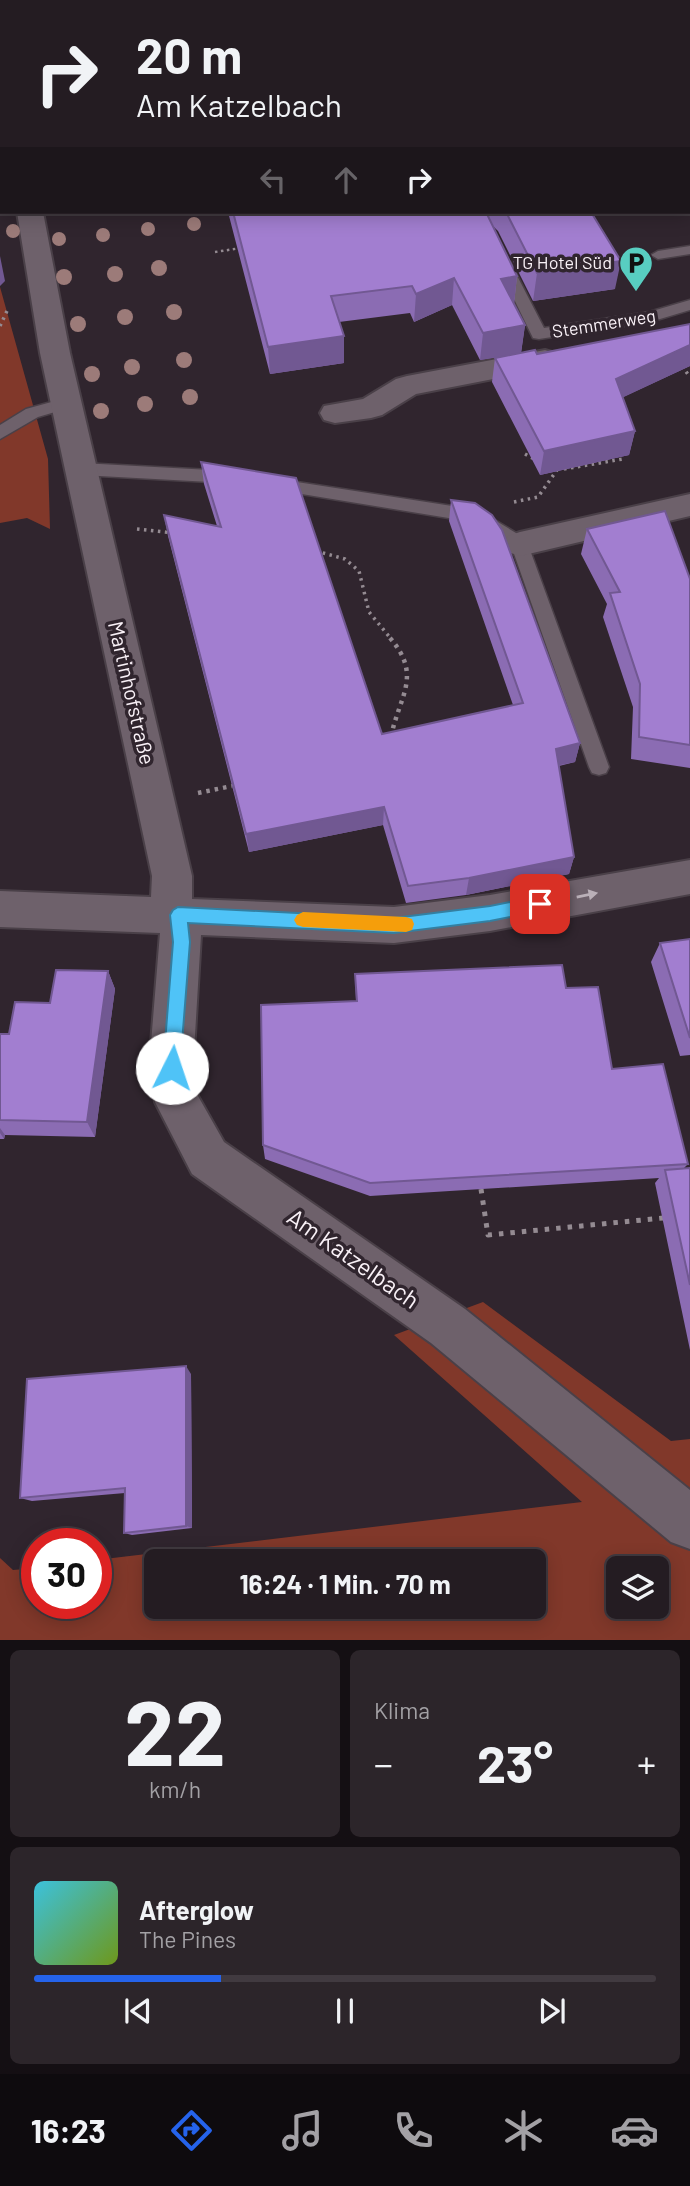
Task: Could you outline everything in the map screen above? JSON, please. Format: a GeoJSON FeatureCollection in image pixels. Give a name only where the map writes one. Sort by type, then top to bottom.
{"type":"FeatureCollection","features":[{"type":"Feature","properties":{"kind":"street","name":"Martinhofstraße"},"geometry":{"type":"LineString","coordinates":[[30,214],[66,403],[172,876],[170,896],[178,915]]}},
{"type":"Feature","properties":{"kind":"street"},"geometry":{"type":"LineString","coordinates":[[335,413],[371,408],[407,386],[562,357],[577,350],[689,320]]}},
{"type":"Feature","properties":{"kind":"street"},"geometry":{"type":"LineString","coordinates":[[520,544],[690,505]]}},
{"type":"Feature","properties":{"kind":"street"},"geometry":{"type":"LineString","coordinates":[[0,909],[418,924],[690,877]]}},
{"type":"Feature","properties":{"kind":"street","name":"Am Katzelbach"},"geometry":{"type":"LineString","coordinates":[[178,915],[181,942],[172,1068],[177,1102],[208,1158],[448,1326],[690,1523]]}},
{"type":"Feature","properties":{"kind":"lane","name":"Stemmerweg"},"geometry":{"type":"LineString","coordinates":[[497,248],[540,334],[650,317],[689,320]]}},
{"type":"Feature","properties":{"kind":"lane"},"geometry":{"type":"LineString","coordinates":[[658,255],[690,250]]}},
{"type":"Feature","properties":{"kind":"lane"},"geometry":{"type":"LineString","coordinates":[[2,435],[32,412],[66,403]]}},
{"type":"Feature","properties":{"kind":"lane"},"geometry":{"type":"LineString","coordinates":[[81,469],[252,481],[478,516],[520,544],[599,767]]}},
{"type":"Feature","properties":{"kind":"path"},"geometry":{"type":"LineString","coordinates":[[215,252],[242,248]]}},
{"type":"Feature","properties":{"kind":"path"},"geometry":{"type":"LineString","coordinates":[[689,320],[676,356],[690,377]]}},
{"type":"Feature","properties":{"kind":"path"},"geometry":{"type":"LineString","coordinates":[[524,454],[557,470],[623,459]]}},
{"type":"Feature","properties":{"kind":"path"},"geometry":{"type":"LineString","coordinates":[[478,516],[489,508],[538,497],[557,470]]}},
{"type":"Feature","properties":{"kind":"path"},"geometry":{"type":"LineString","coordinates":[[136,529],[175,533]]}},
{"type":"Feature","properties":{"kind":"path"},"geometry":{"type":"LineString","coordinates":[[309,550],[343,557],[360,572],[368,610],[403,653],[408,675],[404,703],[393,723],[391,737],[381,740]]}},
{"type":"Feature","properties":{"kind":"path"},"geometry":{"type":"LineString","coordinates":[[200,793],[232,786]]}},
{"type":"Feature","properties":{"kind":"path"},"geometry":{"type":"LineString","coordinates":[[481,1189],[488,1235],[663,1218]]}},
{"type":"Feature","properties":{"kind":"shaded area"},"geometry":{"type":"Polygon","coordinates":[[[0,287],[48,459],[50,529],[27,518],[0,523],[0,287]]]}},
{"type":"Feature","properties":{"kind":"shaded area"},"geometry":{"type":"Polygon","coordinates":[[[483,1302],[671,1441],[690,1439],[690,1640],[0,1640],[0,1558],[13,1570],[21,1569],[21,1619],[112,1619],[112,1558],[144,1554],[144,1619],[546,1619],[546,1549],[188,1549],[582,1502],[394,1335],[483,1302]]]}},
{"type":"Feature","properties":{"kind":"building"},"geometry":{"type":"Polygon","coordinates":[[[234,214],[487,214],[517,276],[501,279],[525,325],[483,333],[454,278],[416,294],[412,286],[331,296],[344,336],[268,347],[234,214]]]}},
{"type":"Feature","properties":{"kind":"building"},"geometry":{"type":"Polygon","coordinates":[[[507,214],[592,214],[621,261],[537,273],[507,214]]]}},
{"type":"Feature","properties":{"kind":"building"},"geometry":{"type":"Polygon","coordinates":[[[690,324],[690,345],[616,379],[635,431],[544,451],[495,358],[535,350],[537,354],[690,324]]]}},
{"type":"Feature","properties":{"kind":"building"},"geometry":{"type":"Polygon","coordinates":[[[201,462],[296,478],[382,734],[523,703],[451,500],[475,503],[492,515],[502,530],[580,743],[556,749],[574,857],[469,878],[408,886],[384,807],[246,834],[164,515],[221,527],[201,462]]]}},
{"type":"Feature","properties":{"kind":"building"},"geometry":{"type":"Polygon","coordinates":[[[665,511],[690,579],[690,745],[639,737],[640,684],[610,593],[620,592],[587,529],[665,511]]]}},
{"type":"Feature","properties":{"kind":"building"},"geometry":{"type":"Polygon","coordinates":[[[690,939],[690,1038],[660,943],[690,939]]]}},
{"type":"Feature","properties":{"kind":"building"},"geometry":{"type":"Polygon","coordinates":[[[562,965],[566,988],[598,987],[612,1069],[663,1064],[688,1164],[370,1183],[263,1145],[261,1005],[357,1001],[355,974],[562,965]]]}},
{"type":"Feature","properties":{"kind":"building"},"geometry":{"type":"Polygon","coordinates":[[[56,970],[108,971],[87,1122],[0,1120],[0,1034],[9,1034],[15,1002],[50,1003],[56,970]]]}},
{"type":"Feature","properties":{"kind":"building"},"geometry":{"type":"Polygon","coordinates":[[[690,1168],[690,1285],[665,1170],[690,1168]]]}},
{"type":"Feature","properties":{"kind":"building"},"geometry":{"type":"Polygon","coordinates":[[[186,1366],[186,1526],[124,1533],[125,1488],[20,1498],[27,1379],[186,1366]]]}},
{"type":"Feature","properties":{"kind":"slow traffic"},"geometry":{"type":"LineString","coordinates":[[303,920],[406,924]]}},
{"type":"Feature","properties":{"kind":"place","name":"TG Hotel Süd"},"geometry":{"type":"Point","coordinates":[636,293]}},
{"type":"Feature","properties":{"kind":"route"},"geometry":{"type":"LineString","coordinates":[[172,1068],[181,942],[178,915],[394,925],[418,924],[540,904]]}}]}
